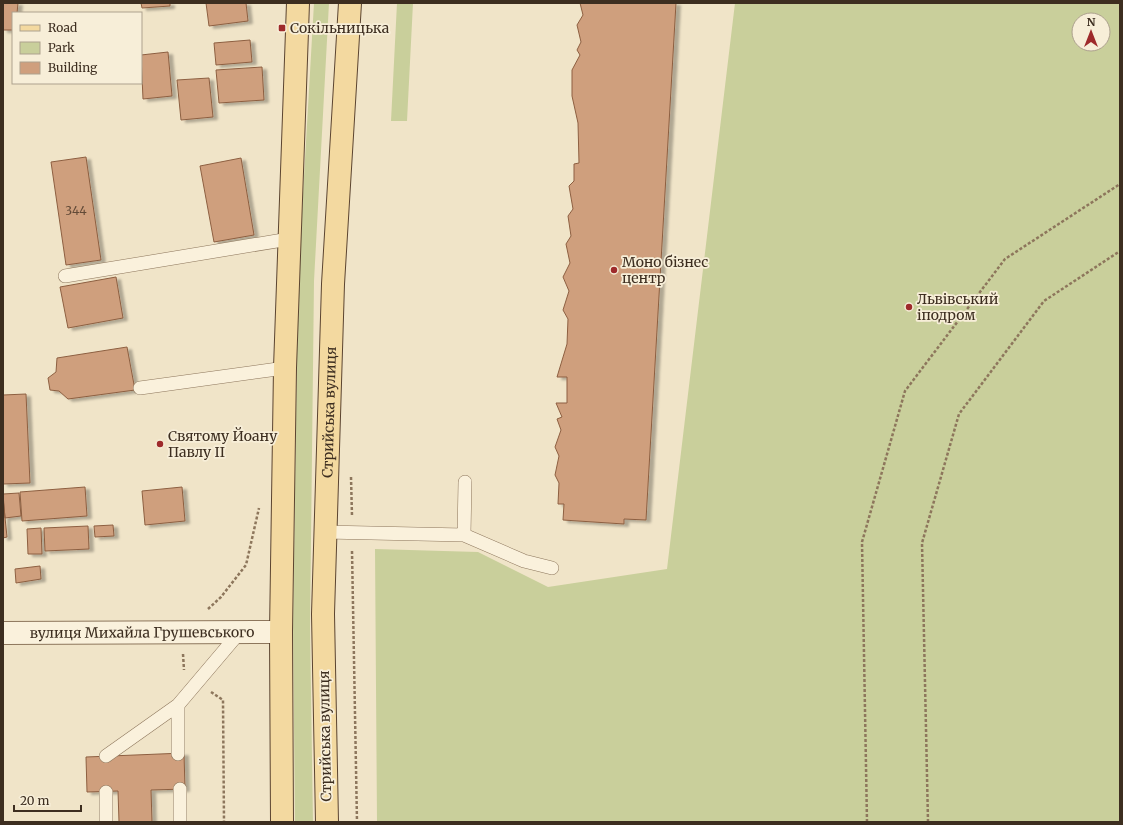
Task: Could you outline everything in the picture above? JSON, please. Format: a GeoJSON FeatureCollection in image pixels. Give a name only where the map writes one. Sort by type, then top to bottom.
{"type":"FeatureCollection","features":[{"type":"Feature","properties":{"kind":"main road"},"geometry":{"type":"LineString","coordinates":[[282,822],[281,632],[285,368],[298,3]]}},
{"type":"Feature","properties":{"kind":"main road","name":"Стрийська вулиця"},"geometry":{"type":"LineString","coordinates":[[327,822],[323,614],[325,532],[333,284],[350,3]]}},
{"type":"Feature","properties":{"kind":"street","name":"вулиця Михайла Грушевського"},"geometry":{"type":"LineString","coordinates":[[3,633],[281,632]]}},
{"type":"Feature","properties":{"kind":"lane"},"geometry":{"type":"LineString","coordinates":[[65,276],[289,239]]}},
{"type":"Feature","properties":{"kind":"lane"},"geometry":{"type":"LineString","coordinates":[[140,388],[285,368]]}},
{"type":"Feature","properties":{"kind":"lane"},"geometry":{"type":"LineString","coordinates":[[464,535],[465,482]]}},
{"type":"Feature","properties":{"kind":"lane"},"geometry":{"type":"LineString","coordinates":[[325,532],[464,535],[472,537],[497,551],[524,561],[552,568]]}},
{"type":"Feature","properties":{"kind":"lane"},"geometry":{"type":"LineString","coordinates":[[106,756],[178,705],[239,633]]}},
{"type":"Feature","properties":{"kind":"lane"},"geometry":{"type":"LineString","coordinates":[[178,705],[178,754]]}},
{"type":"Feature","properties":{"kind":"lane"},"geometry":{"type":"LineString","coordinates":[[180,789],[180,822]]}},
{"type":"Feature","properties":{"kind":"lane"},"geometry":{"type":"LineString","coordinates":[[106,792],[106,822]]}},
{"type":"Feature","properties":{"kind":"path"},"geometry":{"type":"LineString","coordinates":[[867,822],[862,542],[905,391],[1005,260],[1120,184]]}},
{"type":"Feature","properties":{"kind":"path"},"geometry":{"type":"LineString","coordinates":[[928,822],[922,543],[959,414],[1044,301],[1120,251]]}},
{"type":"Feature","properties":{"kind":"path"},"geometry":{"type":"LineString","coordinates":[[351,469],[357,822]]}},
{"type":"Feature","properties":{"kind":"path"},"geometry":{"type":"LineString","coordinates":[[224,822],[223,700],[183,670],[183,633],[221,597],[246,565],[260,502]]}},
{"type":"Feature","properties":{"kind":"green space"},"geometry":{"type":"Polygon","coordinates":[[[314,3],[329,3],[314,281],[310,627],[313,822],[295,822],[293,627],[298,281],[314,3]]]}},
{"type":"Feature","properties":{"kind":"green space"},"geometry":{"type":"Polygon","coordinates":[[[397,3],[413,3],[407,121],[391,121],[397,3]]]}},
{"type":"Feature","properties":{"kind":"green space","name":"Львівський іподром"},"geometry":{"type":"Polygon","coordinates":[[[735,3],[1120,3],[1120,822],[377,822],[375,549],[478,552],[548,587],[667,569],[735,3]]]}},
{"type":"Feature","properties":{"kind":"building"},"geometry":{"type":"Polygon","coordinates":[[[3,3],[18,3],[17,12],[12,12],[12,30],[3,30],[3,3]]]}},
{"type":"Feature","properties":{"kind":"building"},"geometry":{"type":"Polygon","coordinates":[[[141,3],[170,3],[170,6],[142,8],[141,3]]]}},
{"type":"Feature","properties":{"kind":"building"},"geometry":{"type":"Polygon","coordinates":[[[206,3],[246,3],[248,21],[209,26],[206,3]]]}},
{"type":"Feature","properties":{"kind":"building","name":"Моно бізнес центр"},"geometry":{"type":"Polygon","coordinates":[[[580,3],[676,3],[646,520],[624,519],[624,524],[563,520],[564,504],[558,504],[559,483],[555,475],[559,456],[555,447],[561,430],[557,419],[562,417],[556,403],[567,403],[567,377],[557,377],[567,344],[568,319],[563,310],[569,291],[563,277],[570,263],[566,244],[571,236],[568,216],[573,209],[569,186],[574,181],[574,164],[579,163],[578,123],[572,96],[572,70],[580,55],[577,50],[581,42],[577,25],[583,15],[580,3]]]}},
{"type":"Feature","properties":{"kind":"building"},"geometry":{"type":"Polygon","coordinates":[[[250,40],[252,62],[216,65],[214,43],[250,40]]]}},
{"type":"Feature","properties":{"kind":"building"},"geometry":{"type":"Polygon","coordinates":[[[168,52],[172,96],[143,99],[142,55],[168,52]]]}},
{"type":"Feature","properties":{"kind":"building"},"geometry":{"type":"Polygon","coordinates":[[[262,67],[264,100],[219,103],[216,70],[262,67]]]}},
{"type":"Feature","properties":{"kind":"building"},"geometry":{"type":"Polygon","coordinates":[[[209,78],[213,117],[181,120],[177,80],[209,78]]]}},
{"type":"Feature","properties":{"kind":"building"},"geometry":{"type":"Polygon","coordinates":[[[86,157],[101,260],[66,265],[51,162],[86,157]]]}},
{"type":"Feature","properties":{"kind":"building"},"geometry":{"type":"Polygon","coordinates":[[[241,158],[254,235],[214,242],[200,166],[241,158]]]}},
{"type":"Feature","properties":{"kind":"building"},"geometry":{"type":"Polygon","coordinates":[[[116,277],[123,318],[68,328],[60,287],[116,277]]]}},
{"type":"Feature","properties":{"kind":"building"},"geometry":{"type":"Polygon","coordinates":[[[127,347],[135,390],[68,399],[59,391],[50,390],[48,378],[56,372],[57,358],[127,347]]]}},
{"type":"Feature","properties":{"kind":"building"},"geometry":{"type":"Polygon","coordinates":[[[26,394],[30,483],[3,484],[3,395],[26,394]]]}},
{"type":"Feature","properties":{"kind":"building"},"geometry":{"type":"Polygon","coordinates":[[[85,487],[87,516],[22,521],[20,492],[85,487]]]}},
{"type":"Feature","properties":{"kind":"building"},"geometry":{"type":"Polygon","coordinates":[[[182,487],[185,521],[145,525],[142,491],[182,487]]]}},
{"type":"Feature","properties":{"kind":"building"},"geometry":{"type":"Polygon","coordinates":[[[19,493],[21,516],[5,518],[3,494],[19,493]]]}},
{"type":"Feature","properties":{"kind":"building"},"geometry":{"type":"Polygon","coordinates":[[[3,498],[7,537],[3,538],[3,498]]]}},
{"type":"Feature","properties":{"kind":"building"},"geometry":{"type":"Polygon","coordinates":[[[113,525],[114,536],[95,537],[94,526],[113,525]]]}},
{"type":"Feature","properties":{"kind":"building"},"geometry":{"type":"Polygon","coordinates":[[[88,526],[89,549],[45,551],[44,528],[88,526]]]}},
{"type":"Feature","properties":{"kind":"building"},"geometry":{"type":"Polygon","coordinates":[[[41,528],[42,554],[28,554],[27,529],[41,528]]]}},
{"type":"Feature","properties":{"kind":"building"},"geometry":{"type":"Polygon","coordinates":[[[40,566],[41,579],[16,583],[15,569],[40,566]]]}},
{"type":"Feature","properties":{"kind":"building"},"geometry":{"type":"Polygon","coordinates":[[[184,753],[185,789],[151,790],[152,822],[119,822],[118,791],[87,792],[86,757],[184,753]]]}},
{"type":"Feature","properties":{"kind":"place","name":"Сокільницька"},"geometry":{"type":"Point","coordinates":[282,28]}},
{"type":"Feature","properties":{"kind":"place","name":"Моно бізнес центр"},"geometry":{"type":"Point","coordinates":[614,270]}},
{"type":"Feature","properties":{"kind":"place","name":"Львівський іподром"},"geometry":{"type":"Point","coordinates":[909,307]}},
{"type":"Feature","properties":{"kind":"place","name":"Святому Йоану Павлу ІІ"},"geometry":{"type":"Point","coordinates":[160,444]}}]}
